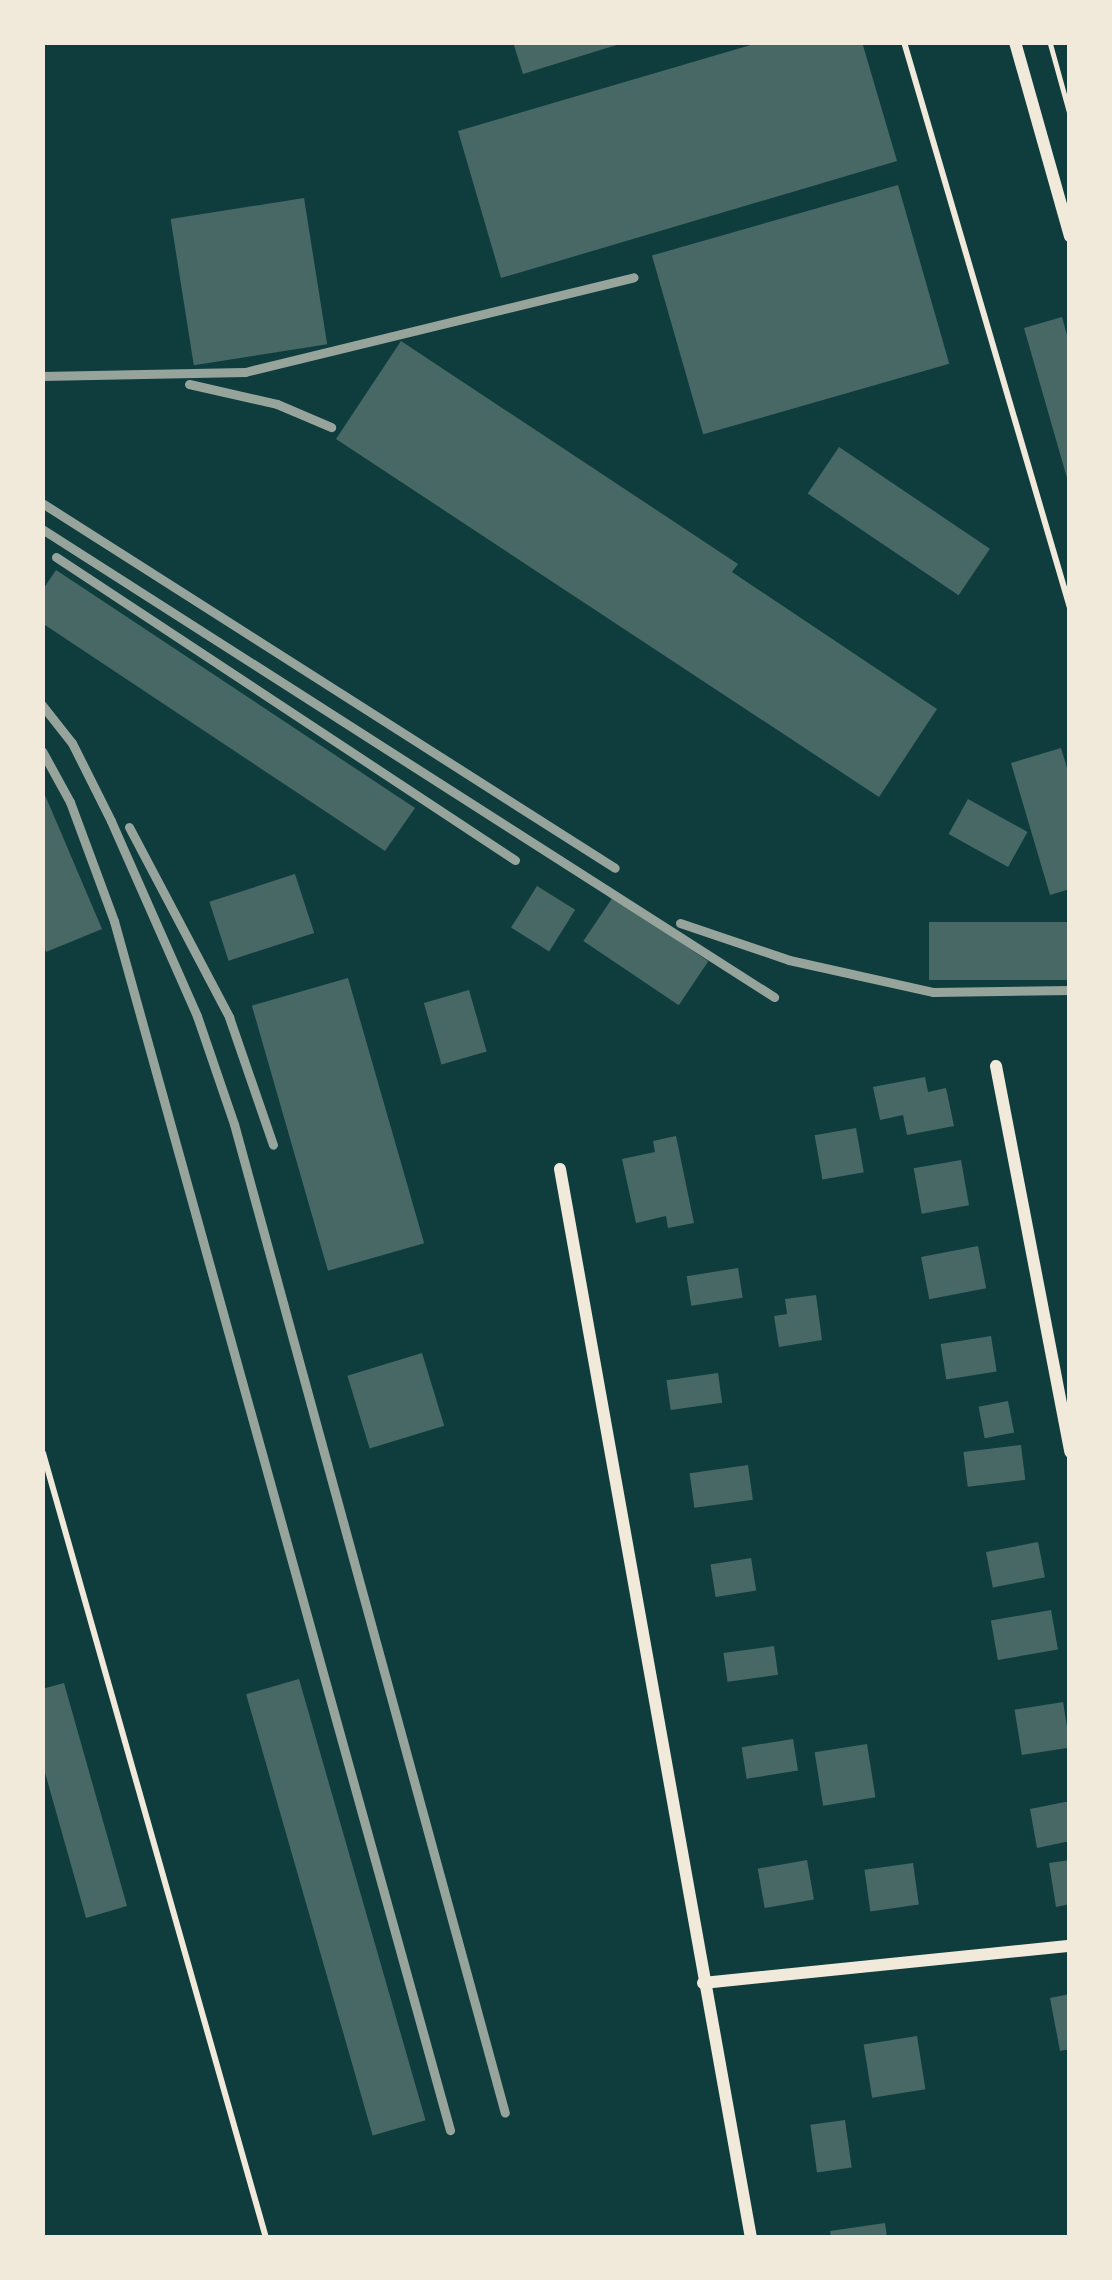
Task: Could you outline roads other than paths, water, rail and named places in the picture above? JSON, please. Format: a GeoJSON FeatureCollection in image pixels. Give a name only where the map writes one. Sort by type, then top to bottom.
{"type":"FeatureCollection","features":[{"type":"Feature","properties":{"kind":"street"},"geometry":{"type":"LineString","coordinates":[[1016,42],[1070,236]]}},
{"type":"Feature","properties":{"kind":"street"},"geometry":{"type":"LineString","coordinates":[[996,1066],[1070,1452]]}},
{"type":"Feature","properties":{"kind":"street"},"geometry":{"type":"LineString","coordinates":[[560,1169],[751,2238]]}},
{"type":"Feature","properties":{"kind":"street"},"geometry":{"type":"LineString","coordinates":[[703,1983],[1070,1946]]}},
{"type":"Feature","properties":{"kind":"lane"},"geometry":{"type":"LineString","coordinates":[[904,42],[1070,608]]}},
{"type":"Feature","properties":{"kind":"lane"},"geometry":{"type":"LineString","coordinates":[[43,1453],[266,2238]]}},
{"type":"Feature","properties":{"kind":"railway"},"geometry":{"type":"LineString","coordinates":[[42,376],[245,372],[634,277]]}},
{"type":"Feature","properties":{"kind":"railway"},"geometry":{"type":"LineString","coordinates":[[189,384],[277,404],[331,427]]}},
{"type":"Feature","properties":{"kind":"railway"},"geometry":{"type":"LineString","coordinates":[[42,503],[615,868]]}},
{"type":"Feature","properties":{"kind":"railway"},"geometry":{"type":"LineString","coordinates":[[42,529],[774,997]]}},
{"type":"Feature","properties":{"kind":"railway"},"geometry":{"type":"LineString","coordinates":[[56,557],[515,860]]}},
{"type":"Feature","properties":{"kind":"railway"},"geometry":{"type":"LineString","coordinates":[[42,705],[72,743],[111,821],[197,1016],[234,1124],[505,2113]]}},
{"type":"Feature","properties":{"kind":"railway"},"geometry":{"type":"LineString","coordinates":[[42,751],[70,802],[114,921],[450,2130]]}},
{"type":"Feature","properties":{"kind":"railway"},"geometry":{"type":"LineString","coordinates":[[129,827],[229,1017],[273,1145]]}},
{"type":"Feature","properties":{"kind":"railway"},"geometry":{"type":"LineString","coordinates":[[680,923],[789,960],[933,992],[1070,990]]}}]}
